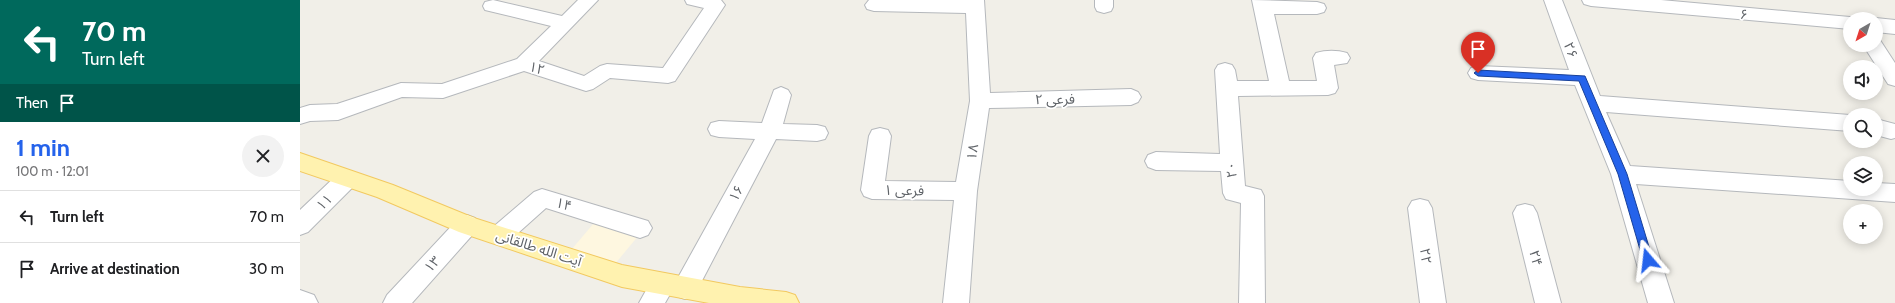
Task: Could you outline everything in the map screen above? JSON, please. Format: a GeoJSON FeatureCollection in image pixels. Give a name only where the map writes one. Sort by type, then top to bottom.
{"type":"FeatureCollection","features":[{"type":"Feature","properties":{"kind":"main road","name":"آیت الله طالقانی"},"geometry":{"type":"LineString","coordinates":[[300,162],[385,192],[467,225],[666,291],[786,303]]}},
{"type":"Feature","properties":{"kind":"street"},"geometry":{"type":"LineString","coordinates":[[524,64],[589,0]]}},
{"type":"Feature","properties":{"kind":"street","name":"۱۲"},"geometry":{"type":"LineString","coordinates":[[300,116],[310,112],[338,112],[401,90],[443,91],[524,64],[586,84],[607,71],[668,76],[716,5],[694,0]]}},
{"type":"Feature","properties":{"kind":"street","name":"۲۶"},"geometry":{"type":"LineString","coordinates":[[1553,0],[1582,78],[1622,174],[1661,303]]}},
{"type":"Feature","properties":{"kind":"street","name":"۶"},"geometry":{"type":"LineString","coordinates":[[1591,0],[1843,22]]}},
{"type":"Feature","properties":{"kind":"street"},"geometry":{"type":"LineString","coordinates":[[874,5],[975,4]]}},
{"type":"Feature","properties":{"kind":"street","name":"۱۸"},"geometry":{"type":"LineString","coordinates":[[956,303],[966,191],[980,101],[975,4]]}},
{"type":"Feature","properties":{"kind":"street"},"geometry":{"type":"LineString","coordinates":[[1317,8],[1262,4],[1281,89],[1328,88],[1323,58],[1340,58]]}},
{"type":"Feature","properties":{"kind":"street"},"geometry":{"type":"LineString","coordinates":[[492,6],[565,23]]}},
{"type":"Feature","properties":{"kind":"street"},"geometry":{"type":"LineString","coordinates":[[1883,26],[1895,27]]}},
{"type":"Feature","properties":{"kind":"street"},"geometry":{"type":"LineString","coordinates":[[1878,52],[1895,79]]}},
{"type":"Feature","properties":{"kind":"street"},"geometry":{"type":"LineString","coordinates":[[1478,73],[1582,78]]}},
{"type":"Feature","properties":{"kind":"street","name":"۲۰"},"geometry":{"type":"LineString","coordinates":[[1252,303],[1253,196],[1234,193],[1230,163],[1226,79],[1281,89]]}},
{"type":"Feature","properties":{"kind":"street","name":"۱۶"},"geometry":{"type":"LineString","coordinates":[[666,291],[770,131],[780,96]]}},
{"type":"Feature","properties":{"kind":"street","name":"فرعی ۲"},"geometry":{"type":"LineString","coordinates":[[980,101],[1131,97]]}},
{"type":"Feature","properties":{"kind":"street"},"geometry":{"type":"LineString","coordinates":[[1592,103],[1843,122]]}},
{"type":"Feature","properties":{"kind":"street"},"geometry":{"type":"LineString","coordinates":[[719,129],[817,133]]}},
{"type":"Feature","properties":{"kind":"street","name":"فرعی ۱"},"geometry":{"type":"LineString","coordinates":[[880,136],[872,190],[966,191]]}},
{"type":"Feature","properties":{"kind":"street"},"geometry":{"type":"LineString","coordinates":[[1156,160],[1230,163]]}},
{"type":"Feature","properties":{"kind":"street"},"geometry":{"type":"LineString","coordinates":[[1622,174],[1895,193]]}},
{"type":"Feature","properties":{"kind":"street","name":"۱۱"},"geometry":{"type":"LineString","coordinates":[[300,225],[347,179]]}},
{"type":"Feature","properties":{"kind":"street","name":"۱۴"},"geometry":{"type":"LineString","coordinates":[[500,235],[542,198],[640,228]]}},
{"type":"Feature","properties":{"kind":"street","name":"۲۲"},"geometry":{"type":"LineString","coordinates":[[1420,208],[1433,303]]}},
{"type":"Feature","properties":{"kind":"street","name":"۲۴"},"geometry":{"type":"LineString","coordinates":[[1525,213],[1548,303]]}},
{"type":"Feature","properties":{"kind":"street","name":"۱۳"},"geometry":{"type":"LineString","coordinates":[[396,303],[467,225]]}},
{"type":"Feature","properties":{"kind":"street"},"geometry":{"type":"LineString","coordinates":[[300,301],[305,303]]}},
{"type":"Feature","properties":{"kind":"shaded area"},"geometry":{"type":"Polygon","coordinates":[[[594,223],[639,235],[615,264],[571,250],[594,223]]]}},
{"type":"Feature","properties":{"kind":"route"},"geometry":{"type":"LineString","coordinates":[[1478,73],[1582,78],[1622,174],[1648,260]]}}]}
